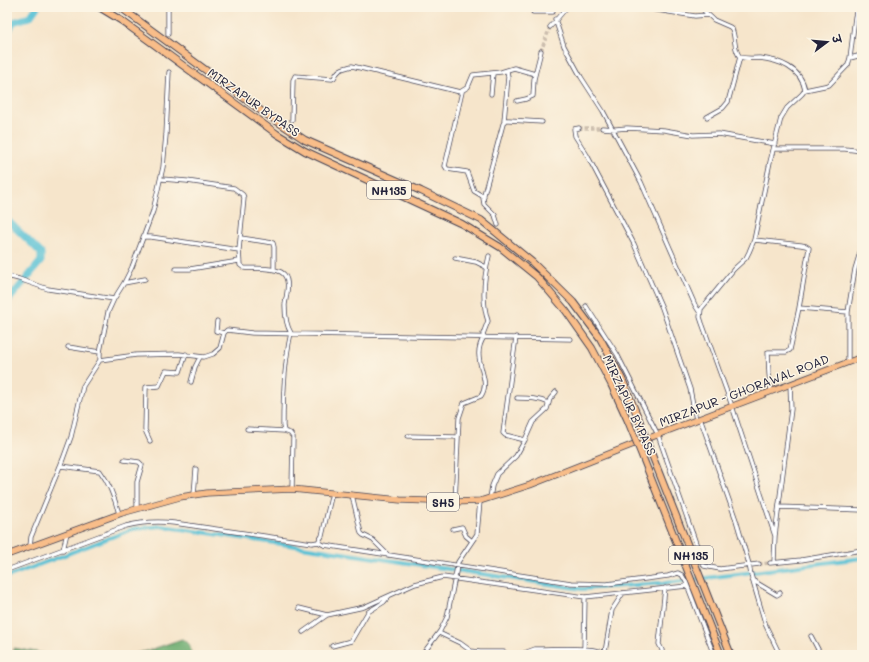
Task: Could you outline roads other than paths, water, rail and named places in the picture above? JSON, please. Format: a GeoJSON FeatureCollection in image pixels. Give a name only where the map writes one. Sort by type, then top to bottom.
{"type":"FeatureCollection","features":[{"type":"Feature","properties":{"kind":"highway","name":"MIRZAPUR BYPASS"},"geometry":{"type":"LineString","coordinates":[[99,7],[122,21],[277,134],[305,151],[462,224],[500,247],[537,277],[566,311],[592,348],[611,384],[628,421],[721,655]]}},
{"type":"Feature","properties":{"kind":"highway","name":"MIRZAPUR BYPASS"},"geometry":{"type":"LineString","coordinates":[[120,7],[260,110],[305,140],[421,191],[481,220],[532,262],[573,302],[600,338],[622,379],[730,655]]}},
{"type":"Feature","properties":{"kind":"main road","name":"MIRZAPUR - GHORAWAL ROAD"},"geometry":{"type":"LineString","coordinates":[[7,554],[119,514],[180,497],[194,495],[292,489],[400,500],[455,502],[480,501],[530,485],[862,356]]}},
{"type":"Feature","properties":{"kind":"street"},"geometry":{"type":"LineString","coordinates":[[168,7],[168,34]]}},
{"type":"Feature","properties":{"kind":"street"},"geometry":{"type":"LineString","coordinates":[[550,27],[555,19],[567,7]]}},
{"type":"Feature","properties":{"kind":"street"},"geometry":{"type":"LineString","coordinates":[[637,7],[695,16],[708,15]]}},
{"type":"Feature","properties":{"kind":"street"},"geometry":{"type":"LineString","coordinates":[[700,7],[714,20],[732,29],[737,54],[740,57],[745,59],[771,60],[786,65],[799,74],[803,81],[805,90]]}},
{"type":"Feature","properties":{"kind":"street"},"geometry":{"type":"LineString","coordinates":[[700,313],[734,269],[746,258],[754,240],[770,162],[784,112],[805,90],[829,85],[848,65],[854,17],[857,7]]}},
{"type":"Feature","properties":{"kind":"street"},"geometry":{"type":"LineString","coordinates":[[533,12],[553,12]]}},
{"type":"Feature","properties":{"kind":"street"},"geometry":{"type":"LineString","coordinates":[[555,19],[568,52],[586,86],[603,111],[641,182],[695,305],[700,313],[702,323],[732,406],[775,536]]}},
{"type":"Feature","properties":{"kind":"street"},"geometry":{"type":"LineString","coordinates":[[517,102],[532,96],[535,74],[541,51]]}},
{"type":"Feature","properties":{"kind":"street"},"geometry":{"type":"LineString","coordinates":[[850,58],[862,55]]}},
{"type":"Feature","properties":{"kind":"street"},"geometry":{"type":"LineString","coordinates":[[707,117],[723,108],[728,102],[740,57]]}},
{"type":"Feature","properties":{"kind":"street"},"geometry":{"type":"LineString","coordinates":[[292,120],[294,77],[302,76],[332,79],[338,70],[352,66],[462,92]]}},
{"type":"Feature","properties":{"kind":"street"},"geometry":{"type":"LineString","coordinates":[[484,197],[474,191],[467,172],[447,169],[445,166],[462,92],[468,87],[473,75],[507,71],[514,68],[535,74]]}},
{"type":"Feature","properties":{"kind":"street"},"geometry":{"type":"LineString","coordinates":[[498,225],[494,212],[484,204],[484,197],[504,121],[508,77],[507,71]]}},
{"type":"Feature","properties":{"kind":"street"},"geometry":{"type":"LineString","coordinates":[[30,546],[32,534],[61,466],[71,437],[83,386],[100,360],[100,352],[107,317],[114,299],[124,283],[153,211],[162,179],[169,72]]}},
{"type":"Feature","properties":{"kind":"street"},"geometry":{"type":"LineString","coordinates":[[491,94],[493,73]]}},
{"type":"Feature","properties":{"kind":"street"},"geometry":{"type":"LineString","coordinates":[[504,121],[542,122]]}},
{"type":"Feature","properties":{"kind":"street"},"geometry":{"type":"LineString","coordinates":[[579,128],[574,129],[573,133],[634,244],[662,308],[690,389],[698,419],[721,476],[768,630],[780,655]]}},
{"type":"Feature","properties":{"kind":"street"},"geometry":{"type":"LineString","coordinates":[[602,128],[664,130],[693,135],[719,134],[775,144]]}},
{"type":"Feature","properties":{"kind":"street"},"geometry":{"type":"LineString","coordinates":[[774,149],[845,149],[862,151]]}},
{"type":"Feature","properties":{"kind":"street"},"geometry":{"type":"LineString","coordinates":[[162,179],[187,181],[234,188],[237,190],[244,198],[239,250],[240,265],[244,268],[274,270],[284,274],[286,277],[288,286],[286,314],[288,328],[291,333],[284,381],[284,431]]}},
{"type":"Feature","properties":{"kind":"street"},"geometry":{"type":"LineString","coordinates":[[143,237],[239,250]]}},
{"type":"Feature","properties":{"kind":"street"},"geometry":{"type":"LineString","coordinates":[[241,238],[273,243],[274,270]]}},
{"type":"Feature","properties":{"kind":"street"},"geometry":{"type":"LineString","coordinates":[[754,240],[801,245],[809,248],[790,350],[786,352],[768,352],[771,391]]}},
{"type":"Feature","properties":{"kind":"street"},"geometry":{"type":"LineString","coordinates":[[848,362],[848,312],[855,268],[862,246]]}},
{"type":"Feature","properties":{"kind":"street"},"geometry":{"type":"LineString","coordinates":[[455,502],[457,437],[462,406],[464,403],[481,396],[483,393],[484,381],[478,352],[480,343],[484,337],[482,334],[488,321],[485,313],[484,281],[489,256]]}},
{"type":"Feature","properties":{"kind":"street"},"geometry":{"type":"LineString","coordinates":[[455,258],[476,262],[486,267]]}},
{"type":"Feature","properties":{"kind":"street"},"geometry":{"type":"LineString","coordinates":[[176,269],[190,269],[239,261]]}},
{"type":"Feature","properties":{"kind":"street"},"geometry":{"type":"LineString","coordinates":[[7,276],[19,278],[48,289],[114,299]]}},
{"type":"Feature","properties":{"kind":"street"},"geometry":{"type":"LineString","coordinates":[[124,283],[145,279]]}},
{"type":"Feature","properties":{"kind":"street"},"geometry":{"type":"LineString","coordinates":[[586,306],[617,354],[658,435],[704,566],[720,569],[759,564]]}},
{"type":"Feature","properties":{"kind":"street"},"geometry":{"type":"LineString","coordinates":[[799,308],[848,312]]}},
{"type":"Feature","properties":{"kind":"street"},"geometry":{"type":"LineString","coordinates":[[217,320],[216,332],[224,333],[227,330],[252,332],[571,339]]}},
{"type":"Feature","properties":{"kind":"street"},"geometry":{"type":"LineString","coordinates":[[100,360],[136,355],[186,354],[208,357],[220,348],[224,333]]}},
{"type":"Feature","properties":{"kind":"street"},"geometry":{"type":"LineString","coordinates":[[516,337],[506,404],[504,434],[525,440]]}},
{"type":"Feature","properties":{"kind":"street"},"geometry":{"type":"LineString","coordinates":[[68,347],[100,352]]}},
{"type":"Feature","properties":{"kind":"street"},"geometry":{"type":"LineString","coordinates":[[150,441],[144,430],[146,387],[159,386],[166,371],[180,372],[186,354]]}},
{"type":"Feature","properties":{"kind":"street"},"geometry":{"type":"LineString","coordinates":[[191,382],[195,366],[200,357]]}},
{"type":"Feature","properties":{"kind":"street"},"geometry":{"type":"LineString","coordinates":[[790,384],[791,409],[772,562],[801,560],[862,550]]}},
{"type":"Feature","properties":{"kind":"street"},"geometry":{"type":"LineString","coordinates":[[490,498],[492,486],[497,474],[516,456],[533,422],[547,409],[556,392]]}},
{"type":"Feature","properties":{"kind":"street"},"geometry":{"type":"LineString","coordinates":[[517,398],[531,398],[549,403]]}},
{"type":"Feature","properties":{"kind":"street"},"geometry":{"type":"LineString","coordinates":[[247,429],[284,431],[290,433],[292,437],[292,489]]}},
{"type":"Feature","properties":{"kind":"street"},"geometry":{"type":"LineString","coordinates":[[408,436],[457,437]]}},
{"type":"Feature","properties":{"kind":"street"},"geometry":{"type":"LineString","coordinates":[[124,460],[139,462],[142,465],[137,482],[137,509]]}},
{"type":"Feature","properties":{"kind":"street"},"geometry":{"type":"LineString","coordinates":[[61,466],[100,471],[109,485],[119,514]]}},
{"type":"Feature","properties":{"kind":"street"},"geometry":{"type":"LineString","coordinates":[[194,495],[196,469]]}},
{"type":"Feature","properties":{"kind":"street"},"geometry":{"type":"LineString","coordinates":[[318,542],[322,536],[332,493]]}},
{"type":"Feature","properties":{"kind":"street"},"geometry":{"type":"LineString","coordinates":[[352,495],[361,533],[373,540],[388,555]]}},
{"type":"Feature","properties":{"kind":"street"},"geometry":{"type":"LineString","coordinates":[[422,655],[439,633],[447,617],[459,560],[477,534],[480,501]]}},
{"type":"Feature","properties":{"kind":"street"},"geometry":{"type":"LineString","coordinates":[[779,507],[862,510]]}},
{"type":"Feature","properties":{"kind":"street"},"geometry":{"type":"LineString","coordinates":[[7,570],[126,526],[145,522],[174,523],[312,543],[318,542],[324,545],[511,575],[571,583],[606,584],[668,576],[678,573],[682,575],[686,584],[714,655]]}},
{"type":"Feature","properties":{"kind":"street"},"geometry":{"type":"LineString","coordinates":[[453,529],[462,527],[466,536],[472,541]]}},
{"type":"Feature","properties":{"kind":"street"},"geometry":{"type":"LineString","coordinates":[[63,550],[67,532]]}},
{"type":"Feature","properties":{"kind":"street"},"geometry":{"type":"LineString","coordinates":[[303,632],[327,615],[364,607],[415,584],[443,577],[455,576],[585,597],[665,588],[686,584]]}},
{"type":"Feature","properties":{"kind":"street"},"geometry":{"type":"LineString","coordinates":[[752,580],[776,595],[780,592]]}},
{"type":"Feature","properties":{"kind":"street"},"geometry":{"type":"LineString","coordinates":[[662,655],[662,650],[659,644],[665,588]]}},
{"type":"Feature","properties":{"kind":"street"},"geometry":{"type":"LineString","coordinates":[[606,652],[612,610],[623,593]]}},
{"type":"Feature","properties":{"kind":"street"},"geometry":{"type":"LineString","coordinates":[[332,646],[351,641],[368,612],[384,602],[389,595]]}},
{"type":"Feature","properties":{"kind":"street"},"geometry":{"type":"LineString","coordinates":[[584,649],[585,597]]}},
{"type":"Feature","properties":{"kind":"street"},"geometry":{"type":"LineString","coordinates":[[299,608],[327,615]]}},
{"type":"Feature","properties":{"kind":"street"},"geometry":{"type":"LineString","coordinates":[[439,633],[460,643],[471,651],[504,652],[506,655]]}},
{"type":"Feature","properties":{"kind":"street"},"geometry":{"type":"LineString","coordinates":[[811,636],[821,655]]}},
{"type":"Feature","properties":{"kind":"street"},"geometry":{"type":"LineString","coordinates":[[519,655],[535,649],[584,649],[606,652],[611,655]]}},
{"type":"Feature","properties":{"kind":"waterway"},"geometry":{"type":"LineString","coordinates":[[7,35],[13,22],[30,17],[37,7]]}},
{"type":"Feature","properties":{"kind":"waterway"},"geometry":{"type":"LineString","coordinates":[[7,220],[41,253],[41,261],[7,302]]}},
{"type":"Feature","properties":{"kind":"waterway"},"geometry":{"type":"LineString","coordinates":[[7,577],[133,529],[161,526],[582,589],[675,582],[862,558]]}},
{"type":"Feature","properties":{"kind":"tunnel"},"geometry":{"type":"LineString","coordinates":[[541,51],[550,27]]}},
{"type":"Feature","properties":{"kind":"tunnel"},"geometry":{"type":"LineString","coordinates":[[579,128],[602,128]]}},
{"type":"Feature","properties":{"kind":"tunnel"},"geometry":{"type":"LineString","coordinates":[[759,564],[770,563]]}}]}
